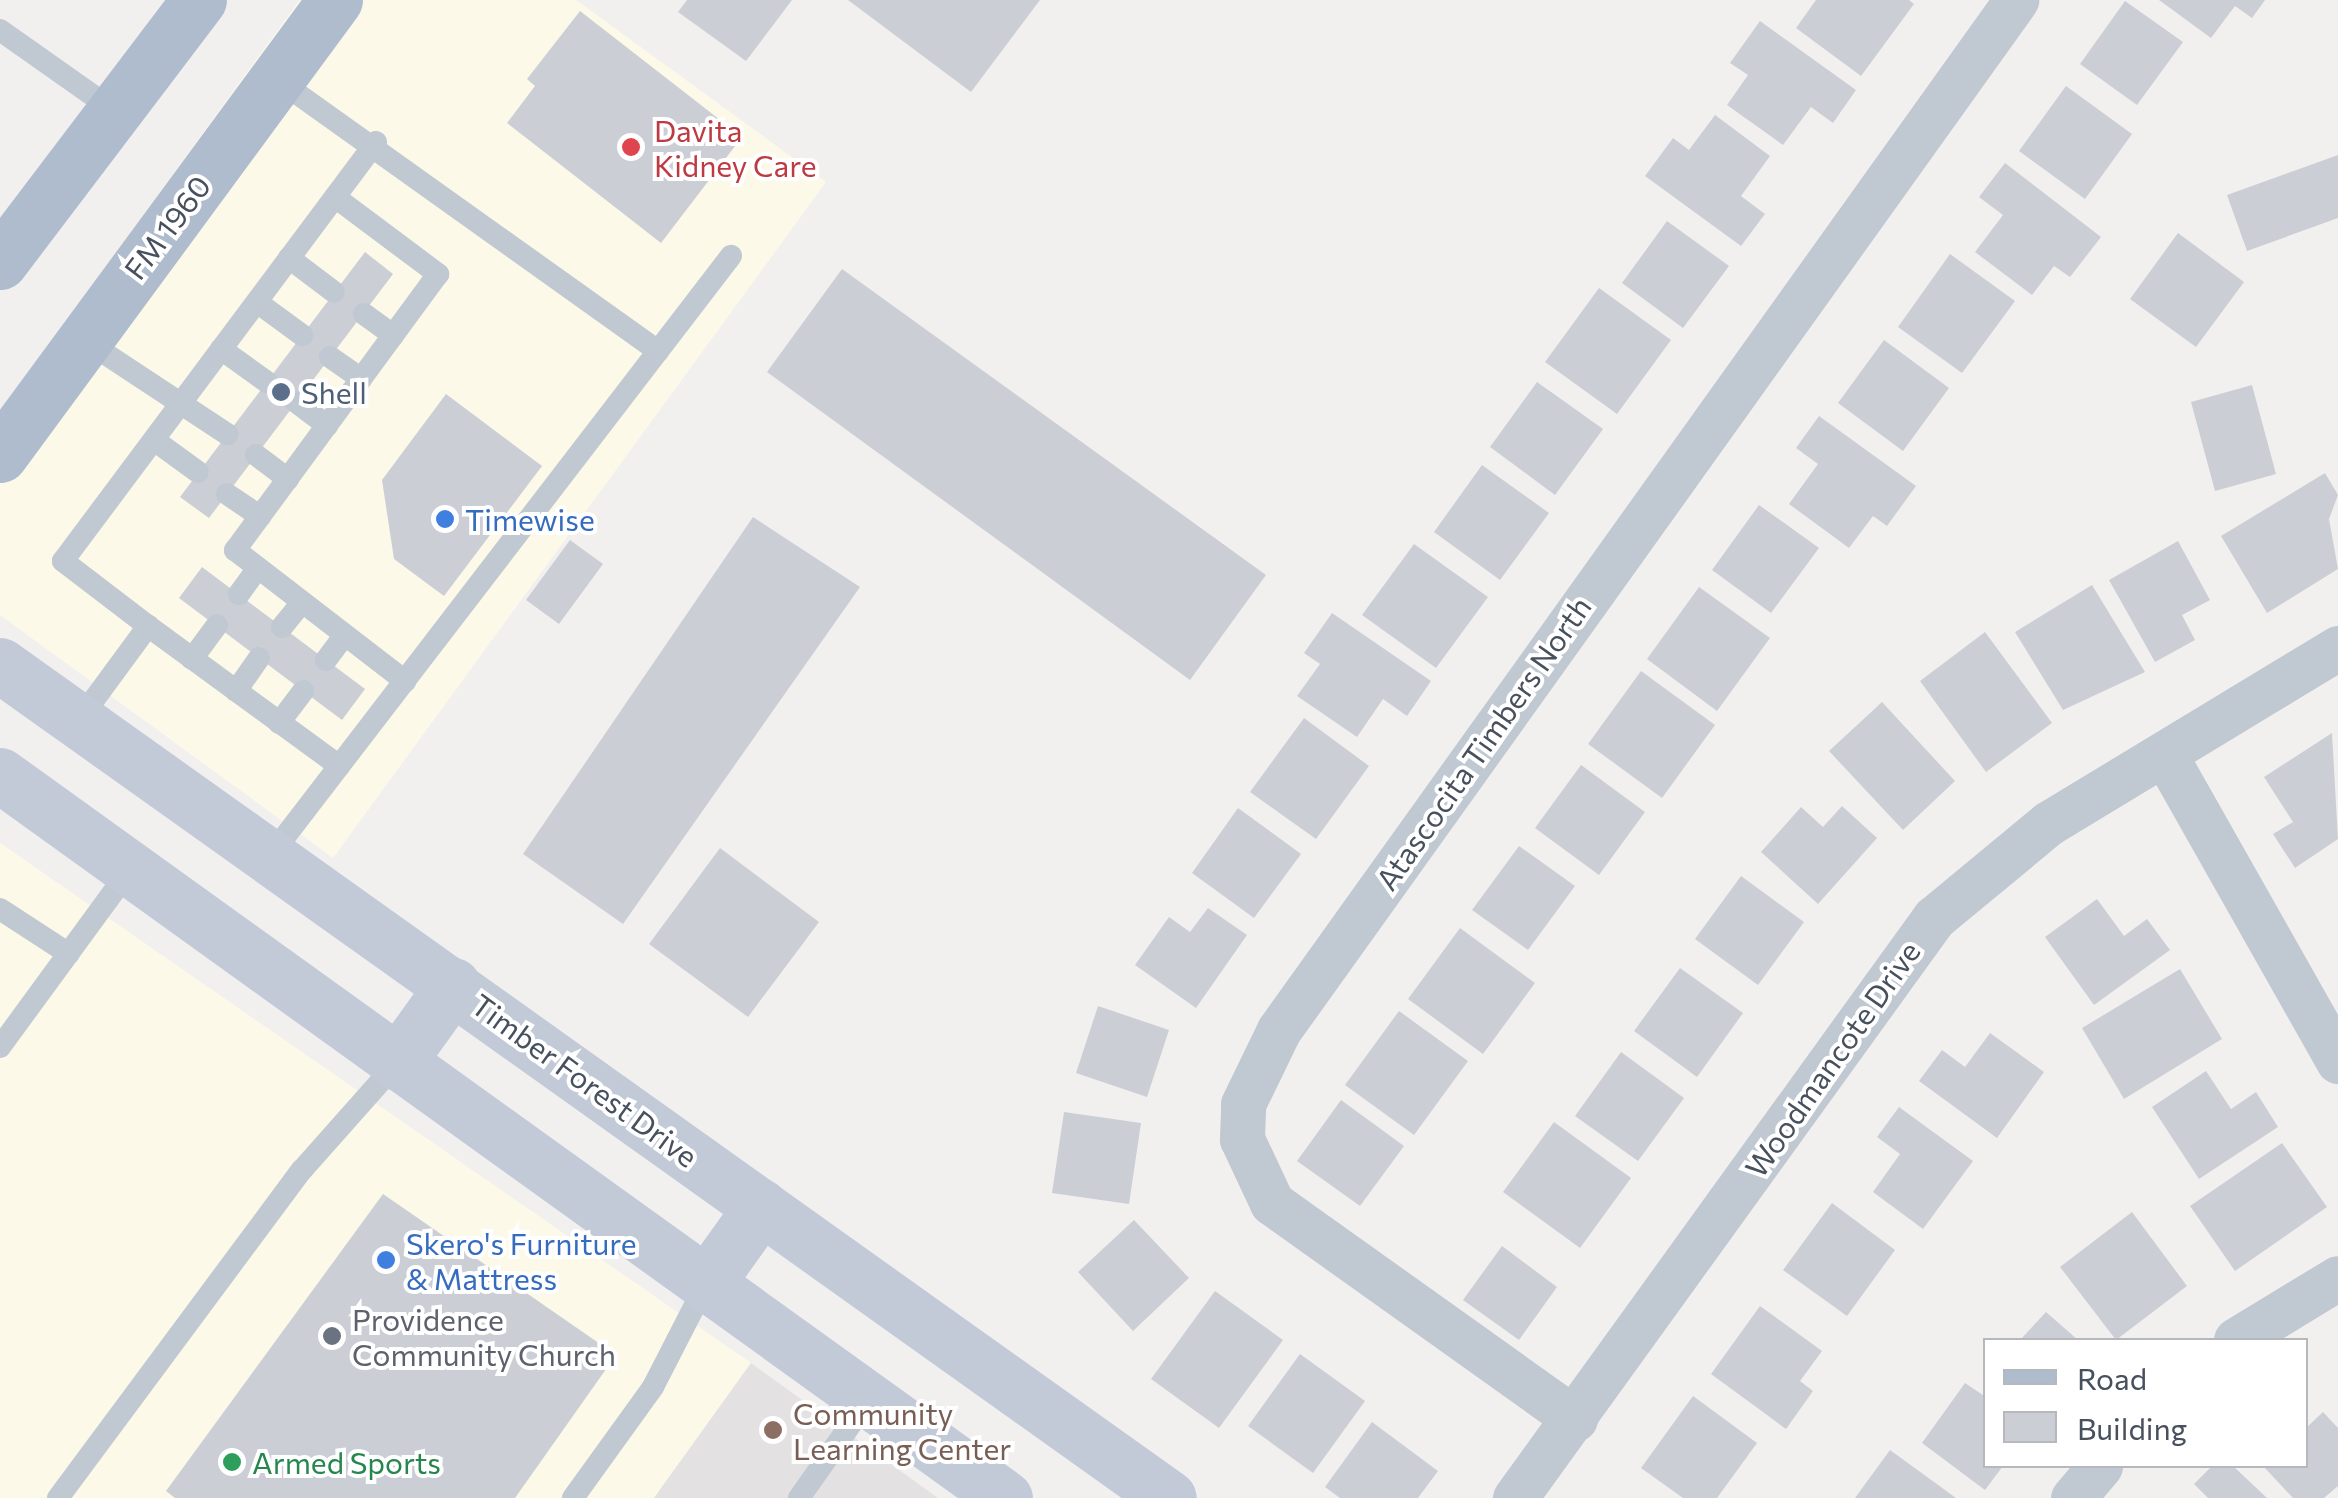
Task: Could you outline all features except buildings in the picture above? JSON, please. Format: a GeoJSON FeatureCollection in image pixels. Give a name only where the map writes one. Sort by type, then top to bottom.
{"type":"FeatureCollection","features":[{"type":"Feature","properties":{"kind":"main road"},"geometry":{"type":"LineString","coordinates":[[0,262],[199,0]]}},
{"type":"Feature","properties":{"kind":"main road","name":"FM 1960"},"geometry":{"type":"LineString","coordinates":[[0,455],[336,0]]}},
{"type":"Feature","properties":{"kind":"main road","name":"Timber Forest Drive"},"geometry":{"type":"LineString","coordinates":[[0,664],[1169,1498]]}},
{"type":"Feature","properties":{"kind":"main road"},"geometry":{"type":"LineString","coordinates":[[0,775],[1005,1498]]}},
{"type":"Feature","properties":{"kind":"main road"},"geometry":{"type":"LineString","coordinates":[[397,1063],[453,985]]}},
{"type":"Feature","properties":{"kind":"main road"},"geometry":{"type":"LineString","coordinates":[[706,1284],[761,1207]]}},
{"type":"Feature","properties":{"kind":"street","name":"Atascocita Timbers North"},"geometry":{"type":"LineString","coordinates":[[1575,1419],[1272,1203],[1242,1140],[1244,1104],[1280,1030],[2016,0]]}},
{"type":"Feature","properties":{"kind":"street","name":"Woodmancote Drive"},"geometry":{"type":"LineString","coordinates":[[1515,1498],[1575,1419],[1878,985],[1934,918],[2049,824],[2338,648]]}},
{"type":"Feature","properties":{"kind":"street"},"geometry":{"type":"LineString","coordinates":[[2165,756],[2338,1061]]}},
{"type":"Feature","properties":{"kind":"street"},"geometry":{"type":"LineString","coordinates":[[2239,1338],[2338,1278]]}},
{"type":"Feature","properties":{"kind":"street"},"geometry":{"type":"LineString","coordinates":[[2074,1498],[2098,1468]]}},
{"type":"Feature","properties":{"kind":"lane"},"geometry":{"type":"LineString","coordinates":[[5,42],[115,111]]}},
{"type":"Feature","properties":{"kind":"lane"},"geometry":{"type":"LineString","coordinates":[[276,79],[376,142],[658,351]]}},
{"type":"Feature","properties":{"kind":"lane"},"geometry":{"type":"LineString","coordinates":[[339,766],[63,561],[376,142]]}},
{"type":"Feature","properties":{"kind":"lane"},"geometry":{"type":"LineString","coordinates":[[335,197],[438,274],[235,550],[405,681]]}},
{"type":"Feature","properties":{"kind":"lane"},"geometry":{"type":"LineString","coordinates":[[270,856],[731,256]]}},
{"type":"Feature","properties":{"kind":"lane"},"geometry":{"type":"LineString","coordinates":[[289,258],[334,292]]}},
{"type":"Feature","properties":{"kind":"lane"},"geometry":{"type":"LineString","coordinates":[[256,302],[302,335]]}},
{"type":"Feature","properties":{"kind":"lane"},"geometry":{"type":"LineString","coordinates":[[364,314],[393,335]]}},
{"type":"Feature","properties":{"kind":"lane"},"geometry":{"type":"LineString","coordinates":[[83,339],[227,434]]}},
{"type":"Feature","properties":{"kind":"lane"},"geometry":{"type":"LineString","coordinates":[[221,349],[267,382]]}},
{"type":"Feature","properties":{"kind":"lane"},"geometry":{"type":"LineString","coordinates":[[330,357],[361,379]]}},
{"type":"Feature","properties":{"kind":"lane"},"geometry":{"type":"LineString","coordinates":[[296,402],[327,425]]}},
{"type":"Feature","properties":{"kind":"lane"},"geometry":{"type":"LineString","coordinates":[[154,440],[198,472]]}},
{"type":"Feature","properties":{"kind":"lane"},"geometry":{"type":"LineString","coordinates":[[256,455],[288,478]]}},
{"type":"Feature","properties":{"kind":"lane"},"geometry":{"type":"LineString","coordinates":[[227,494],[260,516]]}},
{"type":"Feature","properties":{"kind":"lane"},"geometry":{"type":"LineString","coordinates":[[239,594],[258,568]]}},
{"type":"Feature","properties":{"kind":"lane"},"geometry":{"type":"LineString","coordinates":[[282,627],[302,602]]}},
{"type":"Feature","properties":{"kind":"lane"},"geometry":{"type":"LineString","coordinates":[[79,720],[148,626]]}},
{"type":"Feature","properties":{"kind":"lane"},"geometry":{"type":"LineString","coordinates":[[192,659],[217,626]]}},
{"type":"Feature","properties":{"kind":"lane"},"geometry":{"type":"LineString","coordinates":[[326,660],[346,635]]}},
{"type":"Feature","properties":{"kind":"lane"},"geometry":{"type":"LineString","coordinates":[[236,691],[260,658]]}},
{"type":"Feature","properties":{"kind":"lane"},"geometry":{"type":"LineString","coordinates":[[280,722],[303,691]]}},
{"type":"Feature","properties":{"kind":"lane"},"geometry":{"type":"LineString","coordinates":[[0,1046],[129,871]]}},
{"type":"Feature","properties":{"kind":"lane"},"geometry":{"type":"LineString","coordinates":[[0,908],[69,954]]}},
{"type":"Feature","properties":{"kind":"lane"},"geometry":{"type":"LineString","coordinates":[[58,1498],[302,1170],[397,1063]]}},
{"type":"Feature","properties":{"kind":"lane"},"geometry":{"type":"LineString","coordinates":[[574,1498],[653,1387],[706,1284]]}},
{"type":"Feature","properties":{"kind":"lane"},"geometry":{"type":"LineString","coordinates":[[798,1498],[868,1400]]}},
{"type":"Feature","properties":{"kind":"shaded area"},"geometry":{"type":"Polygon","coordinates":[[[300,0],[576,0],[826,182],[333,858],[0,615],[0,411],[300,0]]]}},
{"type":"Feature","properties":{"kind":"shaded area"},"geometry":{"type":"Polygon","coordinates":[[[0,843],[751,1363],[654,1498],[0,1498],[0,843]]]}},
{"type":"Feature","properties":{"kind":"shaded area","name":"Community Learning Center"},"geometry":{"type":"Polygon","coordinates":[[[751,1363],[938,1498],[654,1498],[751,1363]]]}},
{"type":"Feature","properties":{"kind":"place","name":"Davita Kidney Care"},"geometry":{"type":"Point","coordinates":[631,147]}},
{"type":"Feature","properties":{"kind":"place","name":"Shell"},"geometry":{"type":"Point","coordinates":[281,392]}},
{"type":"Feature","properties":{"kind":"place","name":"Timewise"},"geometry":{"type":"Point","coordinates":[445,519]}},
{"type":"Feature","properties":{"kind":"place","name":"Skero's Furniture & Mattress"},"geometry":{"type":"Point","coordinates":[386,1260]}},
{"type":"Feature","properties":{"kind":"place","name":"Providence Community Church"},"geometry":{"type":"Point","coordinates":[332,1336]}},
{"type":"Feature","properties":{"kind":"place","name":"Community Learning Center"},"geometry":{"type":"Point","coordinates":[773,1430]}},
{"type":"Feature","properties":{"kind":"place","name":"Armed Sports"},"geometry":{"type":"Point","coordinates":[232,1462]}}]}
